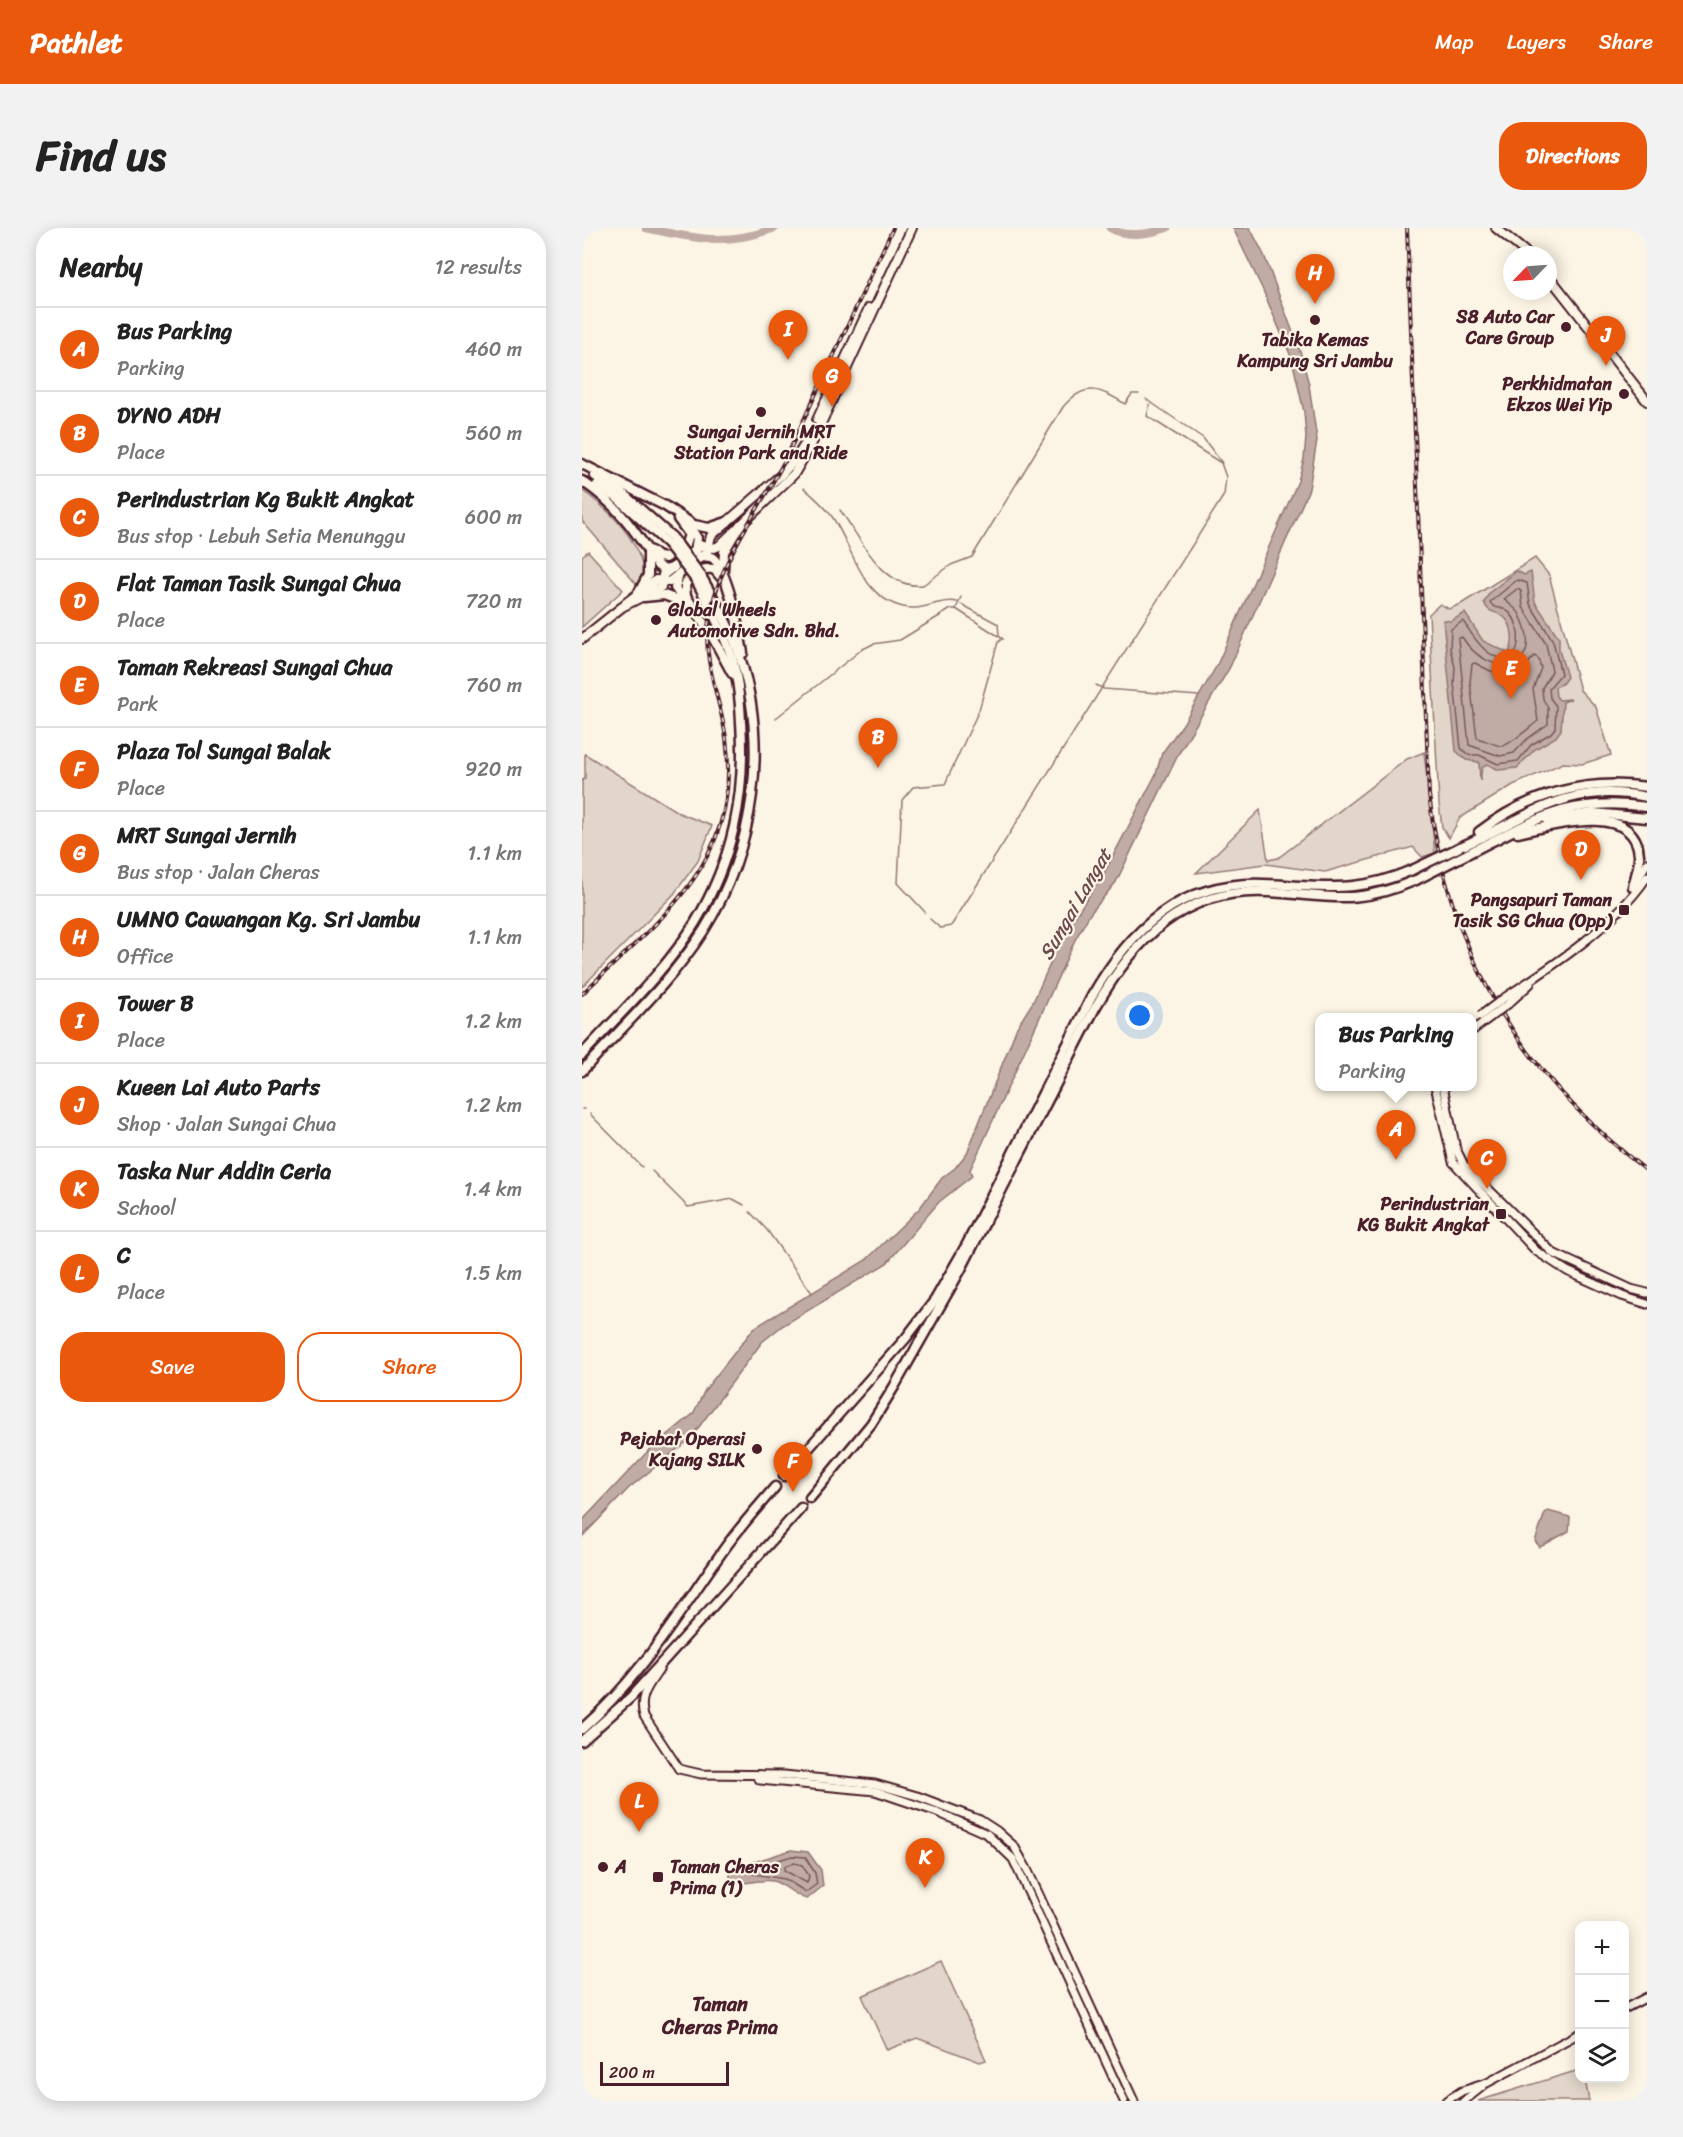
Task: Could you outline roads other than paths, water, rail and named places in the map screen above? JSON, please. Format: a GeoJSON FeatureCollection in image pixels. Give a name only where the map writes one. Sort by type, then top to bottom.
{"type":"FeatureCollection","features":[{"type":"Feature","properties":{"kind":"highway"},"geometry":{"type":"LineString","coordinates":[[582,464],[702,528],[728,522]]}},
{"type":"Feature","properties":{"kind":"highway"},"geometry":{"type":"LineString","coordinates":[[582,469],[620,491],[670,541],[699,578],[731,634],[748,686]]}},
{"type":"Feature","properties":{"kind":"highway"},"geometry":{"type":"LineString","coordinates":[[582,476],[616,497],[670,541]]}},
{"type":"Feature","properties":{"kind":"highway"},"geometry":{"type":"LineString","coordinates":[[582,480],[608,499],[658,557],[666,558],[686,544],[689,534],[687,528],[665,507]]}},
{"type":"Feature","properties":{"kind":"highway"},"geometry":{"type":"LineString","coordinates":[[682,518],[694,531],[698,553],[716,561],[725,580]]}},
{"type":"Feature","properties":{"kind":"highway"},"geometry":{"type":"LineString","coordinates":[[582,1071],[679,965],[704,930],[727,888],[747,827],[754,773],[754,716],[722,561],[724,552],[740,525]]}},
{"type":"Feature","properties":{"kind":"highway"},"geometry":{"type":"LineString","coordinates":[[640,538],[661,569],[676,571],[675,588],[713,638]]}},
{"type":"Feature","properties":{"kind":"highway"},"geometry":{"type":"LineString","coordinates":[[648,552],[648,575],[642,595],[664,595],[687,605]]}},
{"type":"Feature","properties":{"kind":"highway"},"geometry":{"type":"LineString","coordinates":[[733,608],[722,580],[714,569],[701,569],[687,581],[684,591],[686,596],[713,638],[740,693]]}},
{"type":"Feature","properties":{"kind":"highway"},"geometry":{"type":"LineString","coordinates":[[582,1055],[668,959],[695,923],[717,882],[738,821],[744,767],[740,693],[724,637],[699,578]]}},
{"type":"Feature","properties":{"kind":"highway"},"geometry":{"type":"LineString","coordinates":[[810,1498],[871,1424],[894,1387],[960,1271],[1099,1001],[1118,969],[1144,937],[1180,911],[1221,896],[1260,892],[1335,899],[1395,889],[1416,880],[1462,849],[1493,823],[1535,799],[1559,790],[1613,784],[1647,787]]}},
{"type":"Feature","properties":{"kind":"highway"},"geometry":{"type":"LineString","coordinates":[[784,1476],[906,1338],[935,1300],[967,1244],[1092,996],[1114,960],[1140,929],[1169,907],[1221,888],[1261,884],[1351,888],[1390,880],[1462,849],[1558,800],[1598,793],[1647,796]]}},
{"type":"Feature","properties":{"kind":"highway"},"geometry":{"type":"LineString","coordinates":[[1499,838],[1524,824],[1560,810],[1615,803],[1647,807]]}},
{"type":"Feature","properties":{"kind":"highway"},"geometry":{"type":"LineString","coordinates":[[1518,833],[1566,816],[1606,813],[1647,818]]}},
{"type":"Feature","properties":{"kind":"highway"},"geometry":{"type":"LineString","coordinates":[[1462,849],[1569,821],[1596,821],[1616,825],[1630,834],[1638,848],[1639,858],[1633,887]]}},
{"type":"Feature","properties":{"kind":"highway"},"geometry":{"type":"LineString","coordinates":[[583,1726],[625,1688],[657,1647],[723,1550],[775,1487]]}},
{"type":"Feature","properties":{"kind":"highway"},"geometry":{"type":"LineString","coordinates":[[582,1741],[621,1707],[801,1508]]}},
{"type":"Feature","properties":{"kind":"main road"},"geometry":{"type":"LineString","coordinates":[[582,639],[623,606],[661,587],[663,575],[676,571],[698,553],[707,552],[711,536],[781,475],[806,444],[907,228]]}},
{"type":"Feature","properties":{"kind":"main road"},"geometry":{"type":"LineString","coordinates":[[708,546],[719,546],[794,474],[912,228]]}},
{"type":"Feature","properties":{"kind":"main road"},"geometry":{"type":"LineString","coordinates":[[1496,228],[1519,246]]}},
{"type":"Feature","properties":{"kind":"main road"},"geometry":{"type":"LineString","coordinates":[[1557,286],[1647,401]]}},
{"type":"Feature","properties":{"kind":"street"},"geometry":{"type":"LineString","coordinates":[[1622,905],[1647,863]]}},
{"type":"Feature","properties":{"kind":"street"},"geometry":{"type":"LineString","coordinates":[[1477,1026],[1482,1019],[1577,948],[1622,905],[1647,877]]}},
{"type":"Feature","properties":{"kind":"street"},"geometry":{"type":"LineString","coordinates":[[1477,1021],[1482,1019]]}},
{"type":"Feature","properties":{"kind":"street"},"geometry":{"type":"LineString","coordinates":[[1438,1091],[1456,1149],[1464,1165],[1553,1253],[1631,1289],[1647,1293]]}},
{"type":"Feature","properties":{"kind":"street"},"geometry":{"type":"LineString","coordinates":[[1438,1091],[1453,1162],[1536,1251],[1566,1271],[1622,1296],[1647,1304]]}},
{"type":"Feature","properties":{"kind":"street"},"geometry":{"type":"LineString","coordinates":[[674,1648],[646,1690],[641,1707],[644,1716],[679,1769],[701,1774],[756,1775],[875,1784],[917,1796],[980,1820],[1004,1836],[1019,1854],[1028,1871],[1134,2101]]}},
{"type":"Feature","properties":{"kind":"street"},"geometry":{"type":"LineString","coordinates":[[756,1775],[760,1780],[875,1791],[953,1818],[994,1839],[1013,1859],[1124,2101]]}},
{"type":"Feature","properties":{"kind":"street"},"geometry":{"type":"LineString","coordinates":[[1629,2006],[1647,1997]]}},
{"type":"Feature","properties":{"kind":"street"},"geometry":{"type":"LineString","coordinates":[[1464,2101],[1487,2083],[1575,2036]]}},
{"type":"Feature","properties":{"kind":"street"},"geometry":{"type":"LineString","coordinates":[[1446,2101],[1462,2091],[1487,2083]]}},
{"type":"Feature","properties":{"kind":"water"},"geometry":{"type":"Polygon","coordinates":[[[1233,228],[1250,228],[1264,255],[1301,354],[1309,385],[1317,440],[1309,489],[1230,667],[1179,753],[1116,882],[1090,914],[1075,940],[970,1170],[972,1176],[939,1202],[887,1263],[782,1326],[762,1342],[690,1439],[629,1488],[582,1537],[582,1521],[648,1451],[693,1414],[705,1390],[754,1328],[866,1260],[919,1209],[942,1178],[955,1168],[967,1153],[1017,1027],[1033,1002],[1064,933],[1104,873],[1156,774],[1162,753],[1183,724],[1217,665],[1298,481],[1304,459],[1306,437],[1304,412],[1292,359],[1262,288],[1233,228]]]}},
{"type":"Feature","properties":{"kind":"water"},"geometry":{"type":"Polygon","coordinates":[[[1517,571],[1524,575],[1531,572],[1535,602],[1559,638],[1559,650],[1567,677],[1562,684],[1555,687],[1556,696],[1559,700],[1571,699],[1563,702],[1561,730],[1556,737],[1535,749],[1517,768],[1499,770],[1487,764],[1482,768],[1480,781],[1479,762],[1466,760],[1456,751],[1443,620],[1451,621],[1465,613],[1483,641],[1508,653],[1512,640],[1510,625],[1502,616],[1490,611],[1484,602],[1490,592],[1517,571]]]}},
{"type":"Feature","properties":{"kind":"water"},"geometry":{"type":"Polygon","coordinates":[[[1548,1511],[1570,1517],[1569,1531],[1540,1547],[1535,1541],[1545,1513],[1548,1511]]]}},
{"type":"Feature","properties":{"kind":"water"},"geometry":{"type":"Polygon","coordinates":[[[791,1850],[808,1852],[821,1870],[823,1886],[807,1899],[773,1881],[739,1884],[730,1882],[730,1870],[791,1850]]]}},
{"type":"Feature","properties":{"kind":"waterway"},"geometry":{"type":"LineString","coordinates":[[646,228],[710,239],[741,237],[775,228]]}},
{"type":"Feature","properties":{"kind":"waterway"},"geometry":{"type":"LineString","coordinates":[[1110,228],[1130,234],[1167,228]]}},
{"type":"Feature","properties":{"kind":"waterway"},"geometry":{"type":"LineString","coordinates":[[840,510],[884,571],[909,584],[923,585],[951,565],[972,557],[1063,407],[1071,399],[1079,393],[1093,390],[1108,394],[1125,404],[1132,394],[1139,394]]}},
{"type":"Feature","properties":{"kind":"waterway"},"geometry":{"type":"LineString","coordinates":[[1146,399],[1203,438],[1222,463]]}},
{"type":"Feature","properties":{"kind":"waterway"},"geometry":{"type":"LineString","coordinates":[[930,919],[940,928],[951,926],[1224,495],[1226,477],[1221,463],[1147,416],[1150,404]]}},
{"type":"Feature","properties":{"kind":"waterway"},"geometry":{"type":"LineString","coordinates":[[804,488],[833,518],[868,583],[889,602],[911,608],[950,601],[957,602]]}},
{"type":"Feature","properties":{"kind":"waterway"},"geometry":{"type":"LineString","coordinates":[[956,609],[961,597]]}},
{"type":"Feature","properties":{"kind":"waterway"},"geometry":{"type":"LineString","coordinates":[[961,604],[998,624],[999,635]]}},
{"type":"Feature","properties":{"kind":"waterway"},"geometry":{"type":"LineString","coordinates":[[776,718],[861,650],[873,644],[900,640],[951,609],[956,609],[1003,639]]}},
{"type":"Feature","properties":{"kind":"waterway"},"geometry":{"type":"LineString","coordinates":[[925,912],[898,883],[902,800],[913,787],[945,784],[979,710],[998,642],[1002,639]]}},
{"type":"Feature","properties":{"kind":"waterway"},"geometry":{"type":"LineString","coordinates":[[1096,685],[1104,689],[1199,696]]}},
{"type":"Feature","properties":{"kind":"waterway"},"geometry":{"type":"LineString","coordinates":[[590,1114],[642,1167]]}},
{"type":"Feature","properties":{"kind":"waterway"},"geometry":{"type":"LineString","coordinates":[[652,1171],[688,1207],[733,1199],[744,1205]]}},
{"type":"Feature","properties":{"kind":"waterway"},"geometry":{"type":"LineString","coordinates":[[750,1212],[767,1230],[812,1293]]}},
{"type":"Feature","properties":{"kind":"railway"},"geometry":{"type":"LineString","coordinates":[[582,994],[667,912],[690,884],[709,854],[722,820],[728,782],[724,724],[708,654],[708,626],[713,602],[729,559],[786,458],[893,228]]}},
{"type":"Feature","properties":{"kind":"railway"},"geometry":{"type":"LineString","coordinates":[[1407,228],[1429,795],[1439,853],[1454,907],[1473,958],[1497,1006],[1527,1051],[1562,1093],[1602,1133],[1647,1171]]}},
{"type":"Feature","properties":{"kind":"place","name":"UMNO Cawangan Kg. Sri Jambu"},"geometry":{"type":"Point","coordinates":[1315,304]}},
{"type":"Feature","properties":{"kind":"place","name":"Tabika Kemas Kampung Sri Jambu"},"geometry":{"type":"Point","coordinates":[1315,320]}},
{"type":"Feature","properties":{"kind":"place","name":"S8 Auto Car Care Group"},"geometry":{"type":"Point","coordinates":[1566,327]}},
{"type":"Feature","properties":{"kind":"place","name":"Tower B"},"geometry":{"type":"Point","coordinates":[788,360]}},
{"type":"Feature","properties":{"kind":"place","name":"Kueen Lai Auto Parts"},"geometry":{"type":"Point","coordinates":[1606,366]}},
{"type":"Feature","properties":{"kind":"place","name":"Perkhidmatan Ekzos Wei Yip"},"geometry":{"type":"Point","coordinates":[1624,394]}},
{"type":"Feature","properties":{"kind":"place","name":"MRT Sungai Jernih"},"geometry":{"type":"Point","coordinates":[832,407]}},
{"type":"Feature","properties":{"kind":"place","name":"Sungai Jernih MRT Station Park and Ride"},"geometry":{"type":"Point","coordinates":[761,412]}},
{"type":"Feature","properties":{"kind":"place","name":"Global Wheels Automotive Sdn. Bhd."},"geometry":{"type":"Point","coordinates":[656,620]}},
{"type":"Feature","properties":{"kind":"place","name":"Taman Rekreasi Sungai Chua"},"geometry":{"type":"Point","coordinates":[1511,699]}},
{"type":"Feature","properties":{"kind":"place","name":"DYNO ADH"},"geometry":{"type":"Point","coordinates":[878,768]}},
{"type":"Feature","properties":{"kind":"place","name":"Flat Taman Tasik Sungai Chua"},"geometry":{"type":"Point","coordinates":[1581,880]}},
{"type":"Feature","properties":{"kind":"place","name":"Pangsapuri Taman Tasik SG Chua (Opp)"},"geometry":{"type":"Point","coordinates":[1624,910]}},
{"type":"Feature","properties":{"kind":"place","name":"Bus Parking"},"geometry":{"type":"Point","coordinates":[1396,1160]}},
{"type":"Feature","properties":{"kind":"place","name":"Perindustrian Kg Bukit Angkat"},"geometry":{"type":"Point","coordinates":[1487,1189]}},
{"type":"Feature","properties":{"kind":"place","name":"Perindustrian KG Bukit Angkat"},"geometry":{"type":"Point","coordinates":[1501,1214]}},
{"type":"Feature","properties":{"kind":"place","name":"Pejabat Operasi Kajang SILK"},"geometry":{"type":"Point","coordinates":[757,1449]}},
{"type":"Feature","properties":{"kind":"place","name":"Plaza Tol Sungai Balak"},"geometry":{"type":"Point","coordinates":[793,1492]}},
{"type":"Feature","properties":{"kind":"place","name":"C"},"geometry":{"type":"Point","coordinates":[639,1832]}},
{"type":"Feature","properties":{"kind":"place","name":"A"},"geometry":{"type":"Point","coordinates":[603,1867]}},
{"type":"Feature","properties":{"kind":"place","name":"Taman Cheras Prima (1)"},"geometry":{"type":"Point","coordinates":[658,1877]}},
{"type":"Feature","properties":{"kind":"place","name":"Taska Nur Addin Ceria"},"geometry":{"type":"Point","coordinates":[925,1888]}},
{"type":"Feature","properties":{"kind":"district","name":"Taman Cheras Prima"},"geometry":{"type":"Point","coordinates":[720,2016]}},
{"type":"Feature","properties":{"kind":"water label","name":"Sungai Langat"},"geometry":{"type":"Point","coordinates":[1075,904]}}]}
